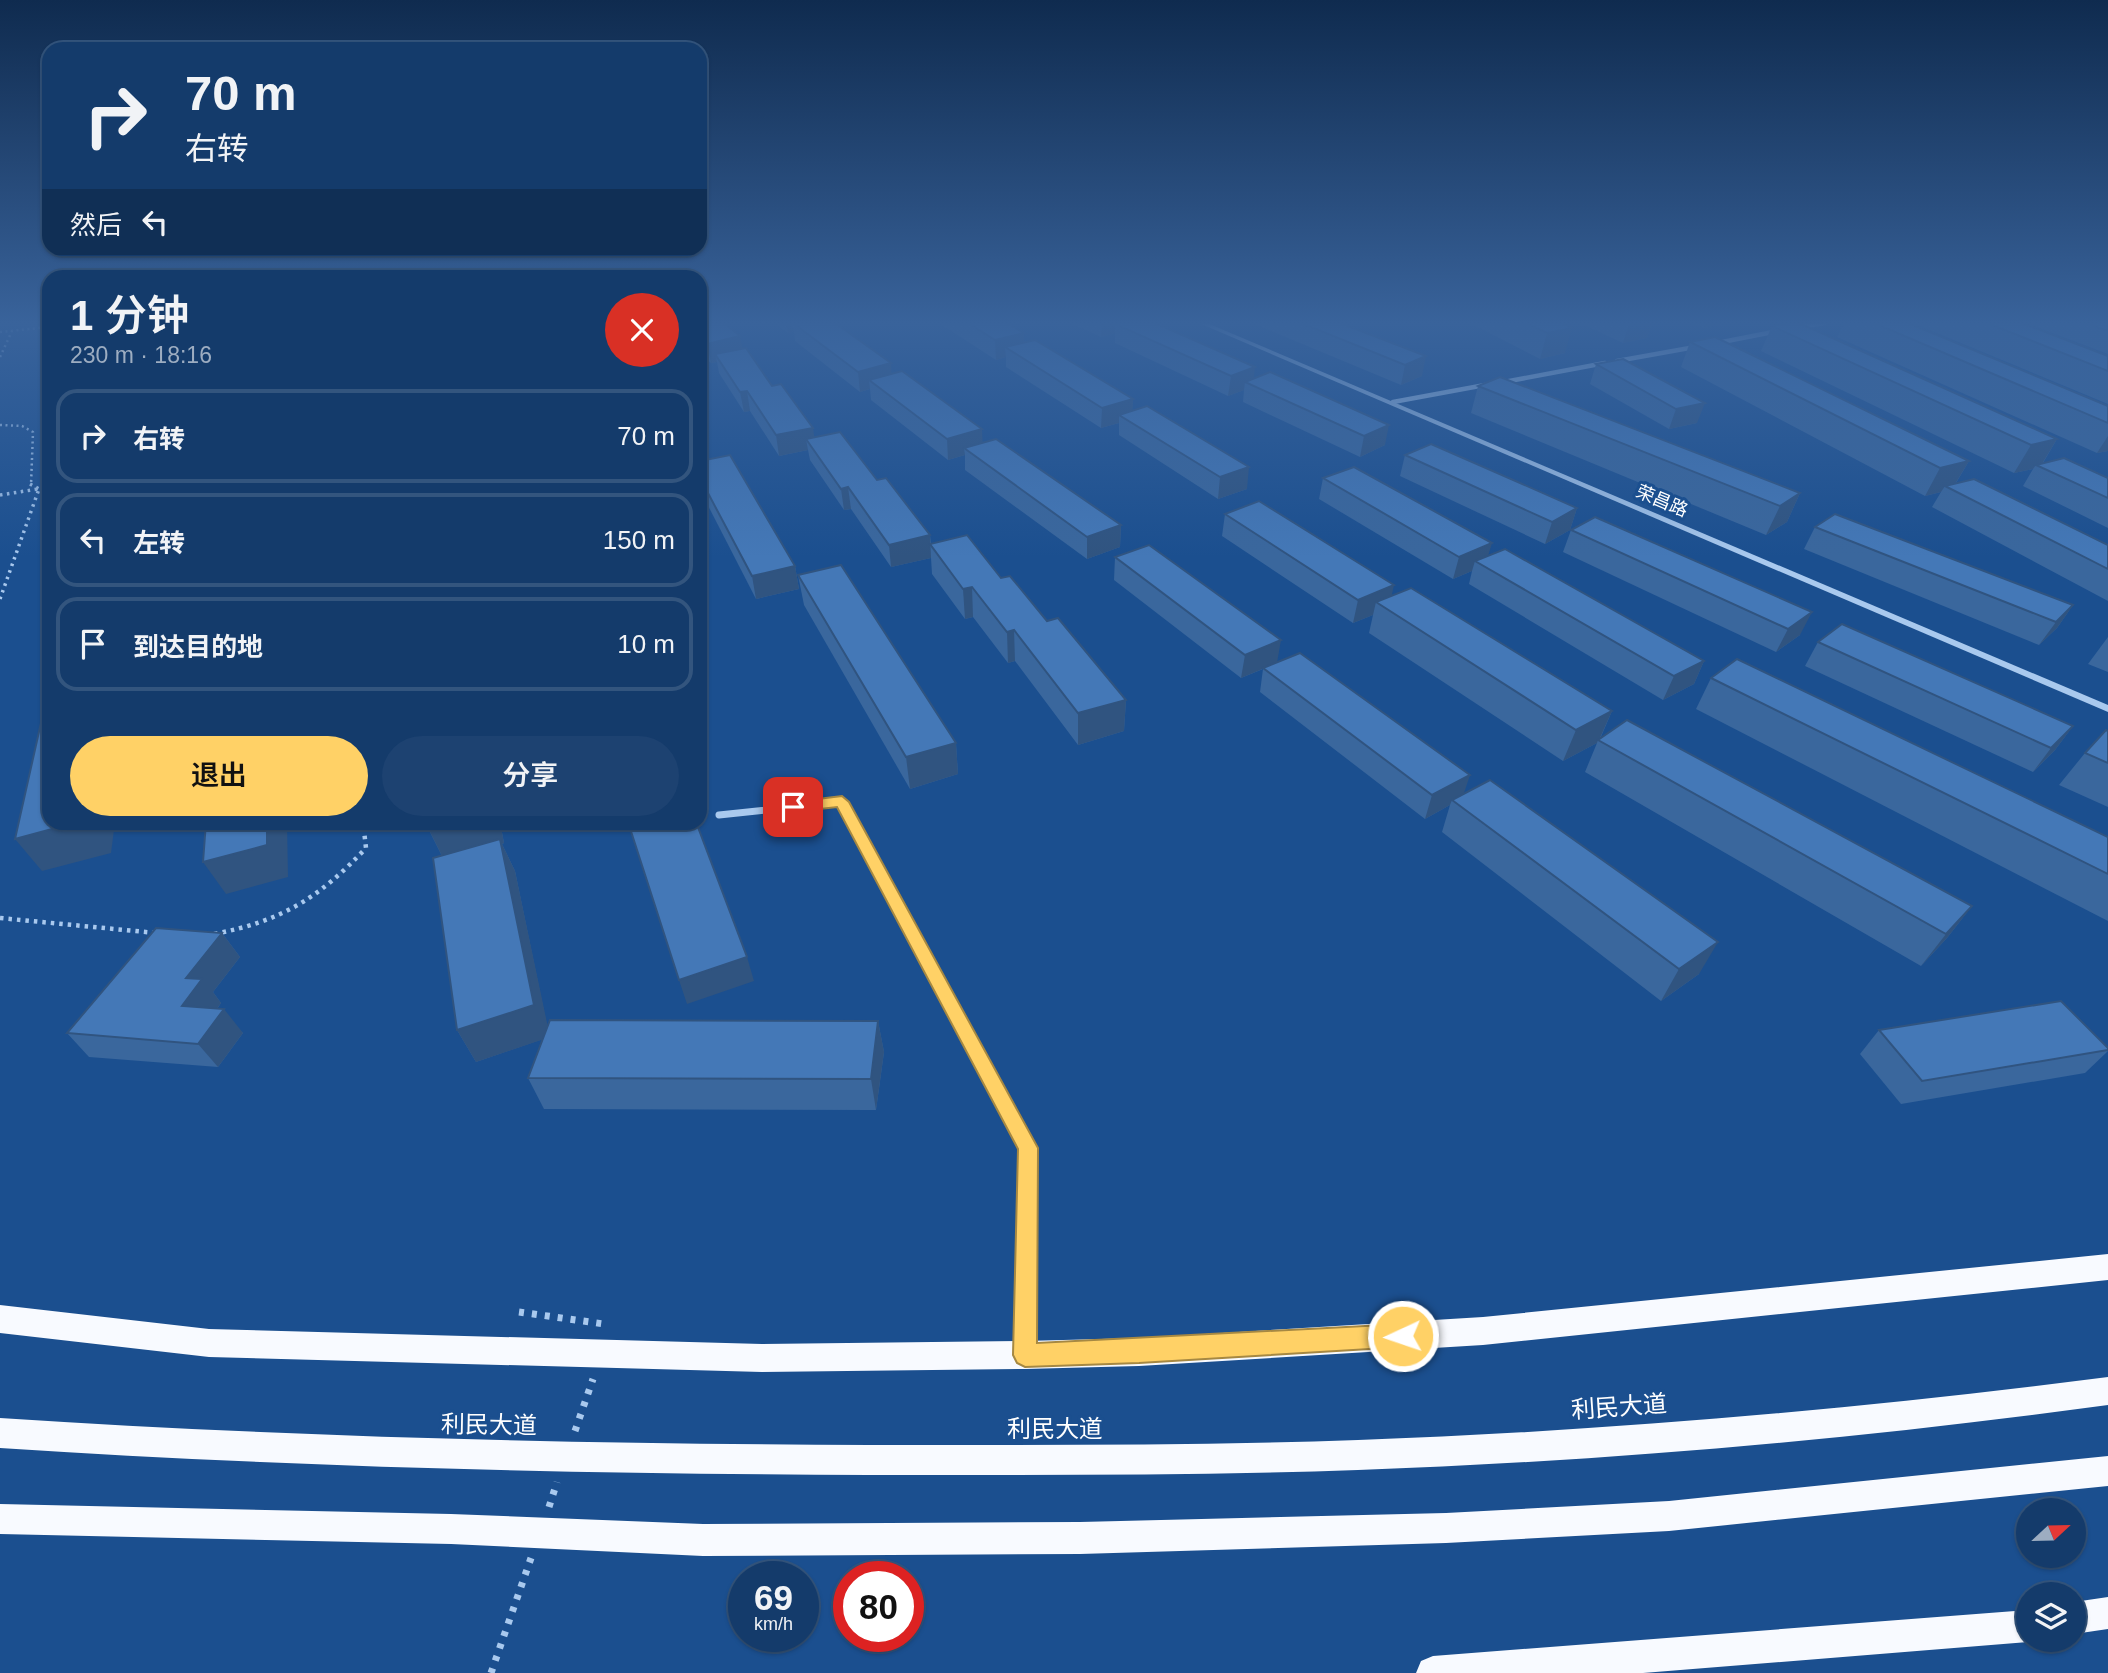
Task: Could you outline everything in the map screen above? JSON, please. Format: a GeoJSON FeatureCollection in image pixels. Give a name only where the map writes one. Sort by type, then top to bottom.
{"type":"FeatureCollection","features":[{"type":"Feature","properties":{"kind":"highway"},"geometry":{"type":"LineString","coordinates":[[0,1319],[223,1343],[762,1358],[1025,1355],[1139,1352],[1483,1331],[2108,1268]]}},
{"type":"Feature","properties":{"kind":"highway","name":"利民大道"},"geometry":{"type":"LineString","coordinates":[[0,1433],[166,1445],[482,1457],[649,1460],[1180,1460],[1340,1456],[1646,1437],[1833,1423],[2108,1391]]}},
{"type":"Feature","properties":{"kind":"highway"},"geometry":{"type":"LineString","coordinates":[[0,1519],[451,1529],[703,1539],[1080,1538],[1446,1528],[1669,1516],[2108,1471]]}},
{"type":"Feature","properties":{"kind":"highway"},"geometry":{"type":"LineString","coordinates":[[2086,1616],[2108,1613]]}},
{"type":"Feature","properties":{"kind":"highway"},"geometry":{"type":"LineString","coordinates":[[1433,1673],[2016,1627]]}},
{"type":"Feature","properties":{"kind":"street"},"geometry":{"type":"LineString","coordinates":[[1393,402],[1398,401]]}},
{"type":"Feature","properties":{"kind":"street","name":"荣昌路"},"geometry":{"type":"LineString","coordinates":[[1393,402],[2108,709]]}},
{"type":"Feature","properties":{"kind":"street"},"geometry":{"type":"LineString","coordinates":[[719,815],[842,802],[1028,1148],[1025,1355]]}},
{"type":"Feature","properties":{"kind":"path"},"geometry":{"type":"LineString","coordinates":[[0,425],[22,426],[33,432],[30,485],[39,489]]}},
{"type":"Feature","properties":{"kind":"path"},"geometry":{"type":"LineString","coordinates":[[0,495],[42,488]]}},
{"type":"Feature","properties":{"kind":"path"},"geometry":{"type":"LineString","coordinates":[[0,599],[39,489]]}},
{"type":"Feature","properties":{"kind":"path"},"geometry":{"type":"LineString","coordinates":[[209,935],[274,920],[332,885],[366,848],[364,830]]}},
{"type":"Feature","properties":{"kind":"path"},"geometry":{"type":"LineString","coordinates":[[0,918],[158,933]]}},
{"type":"Feature","properties":{"kind":"path"},"geometry":{"type":"LineString","coordinates":[[519,1312],[612,1325],[607,1338]]}},
{"type":"Feature","properties":{"kind":"path"},"geometry":{"type":"LineString","coordinates":[[572,1441],[598,1364]]}},
{"type":"Feature","properties":{"kind":"path"},"geometry":{"type":"LineString","coordinates":[[545,1518],[563,1467]]}},
{"type":"Feature","properties":{"kind":"path"},"geometry":{"type":"LineString","coordinates":[[491,1673],[536,1544]]}},
{"type":"Feature","properties":{"kind":"building"},"geometry":{"type":"Polygon","coordinates":[[[754,401],[793,401],[813,428],[776,435],[754,401]]]}},
{"type":"Feature","properties":{"kind":"building"},"geometry":{"type":"Polygon","coordinates":[[[897,401],[943,401],[982,429],[947,439],[897,401]]]}},
{"type":"Feature","properties":{"kind":"building"},"geometry":{"type":"Polygon","coordinates":[[[1091,401],[1126,401],[1102,408],[1091,401]]]}},
{"type":"Feature","properties":{"kind":"building"},"geometry":{"type":"Polygon","coordinates":[[[1287,401],[1335,401],[1389,425],[1364,436],[1287,401]]]}},
{"type":"Feature","properties":{"kind":"building"},"geometry":{"type":"Polygon","coordinates":[[[1516,401],[1562,401],[1800,493],[1780,506],[1516,401]]]}},
{"type":"Feature","properties":{"kind":"building"},"geometry":{"type":"Polygon","coordinates":[[[1662,401],[1705,403],[1676,409],[1662,401]]]}},
{"type":"Feature","properties":{"kind":"building"},"geometry":{"type":"Polygon","coordinates":[[[1807,401],[1846,401],[1969,461],[1940,468],[1807,401]]]}},
{"type":"Feature","properties":{"kind":"building"},"geometry":{"type":"Polygon","coordinates":[[[1935,401],[1973,401],[2057,439],[2031,445],[1935,401]]]}},
{"type":"Feature","properties":{"kind":"building"},"geometry":{"type":"Polygon","coordinates":[[[2057,401],[2096,401],[2108,406],[2108,423],[2057,401]]]}},
{"type":"Feature","properties":{"kind":"building"},"geometry":{"type":"Polygon","coordinates":[[[1147,406],[1249,467],[1220,477],[1119,415],[1147,406]]]}},
{"type":"Feature","properties":{"kind":"building"},"geometry":{"type":"Polygon","coordinates":[[[840,432],[877,480],[886,478],[930,535],[889,545],[848,487],[841,489],[806,439],[840,432]]]}},
{"type":"Feature","properties":{"kind":"building"},"geometry":{"type":"Polygon","coordinates":[[[996,439],[1121,525],[1087,537],[964,448],[996,439]]]}},
{"type":"Feature","properties":{"kind":"building"},"geometry":{"type":"Polygon","coordinates":[[[1431,444],[1577,508],[1552,522],[1405,455],[1431,444]]]}},
{"type":"Feature","properties":{"kind":"building"},"geometry":{"type":"Polygon","coordinates":[[[730,455],[795,566],[752,576],[707,491],[707,460],[730,455]]]}},
{"type":"Feature","properties":{"kind":"building"},"geometry":{"type":"Polygon","coordinates":[[[2064,458],[2108,478],[2108,498],[2036,465],[2064,458]]]}},
{"type":"Feature","properties":{"kind":"building"},"geometry":{"type":"Polygon","coordinates":[[[1354,467],[1492,543],[1459,557],[1323,478],[1354,467]]]}},
{"type":"Feature","properties":{"kind":"building"},"geometry":{"type":"Polygon","coordinates":[[[1974,479],[2108,545],[2108,569],[1945,486],[1974,479]]]}},
{"type":"Feature","properties":{"kind":"building"},"geometry":{"type":"Polygon","coordinates":[[[1259,501],[1394,585],[1358,600],[1225,514],[1259,501]]]}},
{"type":"Feature","properties":{"kind":"building"},"geometry":{"type":"Polygon","coordinates":[[[1835,514],[2073,605],[2056,622],[1815,527],[1835,514]]]}},
{"type":"Feature","properties":{"kind":"building"},"geometry":{"type":"Polygon","coordinates":[[[1595,517],[1812,612],[1788,629],[1571,530],[1595,517]]]}},
{"type":"Feature","properties":{"kind":"building"},"geometry":{"type":"Polygon","coordinates":[[[967,535],[1001,578],[1010,576],[1047,621],[1058,618],[1126,700],[1078,713],[1014,630],[1007,632],[972,587],[963,589],[930,544],[967,535]]]}},
{"type":"Feature","properties":{"kind":"building"},"geometry":{"type":"Polygon","coordinates":[[[1149,545],[1281,640],[1245,655],[1115,557],[1149,545]]]}},
{"type":"Feature","properties":{"kind":"building"},"geometry":{"type":"Polygon","coordinates":[[[1505,549],[1704,661],[1674,676],[1475,561],[1505,549]]]}},
{"type":"Feature","properties":{"kind":"building"},"geometry":{"type":"Polygon","coordinates":[[[841,565],[956,743],[906,757],[798,575],[841,565]]]}},
{"type":"Feature","properties":{"kind":"building"},"geometry":{"type":"Polygon","coordinates":[[[1411,588],[1612,711],[1576,730],[1376,602],[1411,588]]]}},
{"type":"Feature","properties":{"kind":"building"},"geometry":{"type":"Polygon","coordinates":[[[1842,624],[2073,726],[2051,748],[1818,642],[1842,624]]]}},
{"type":"Feature","properties":{"kind":"building"},"geometry":{"type":"Polygon","coordinates":[[[1300,653],[1470,775],[1432,795],[1263,668],[1300,653]]]}},
{"type":"Feature","properties":{"kind":"building"},"geometry":{"type":"Polygon","coordinates":[[[1737,659],[2108,837],[2108,874],[1711,678],[1737,659]]]}},
{"type":"Feature","properties":{"kind":"building"},"geometry":{"type":"Polygon","coordinates":[[[42,718],[42,830],[48,830],[15,839],[42,718]]]}},
{"type":"Feature","properties":{"kind":"building"},"geometry":{"type":"Polygon","coordinates":[[[1627,720],[1972,906],[1946,934],[1598,740],[1627,720]]]}},
{"type":"Feature","properties":{"kind":"building"},"geometry":{"type":"Polygon","coordinates":[[[2106,730],[2108,731],[2108,763],[2085,753],[2106,730]]]}},
{"type":"Feature","properties":{"kind":"building"},"geometry":{"type":"Polygon","coordinates":[[[1490,780],[1718,942],[1679,969],[1452,800],[1490,780]]]}},
{"type":"Feature","properties":{"kind":"building"},"geometry":{"type":"Polygon","coordinates":[[[205,830],[267,830],[267,845],[203,862],[205,830]]]}},
{"type":"Feature","properties":{"kind":"building"},"geometry":{"type":"Polygon","coordinates":[[[631,830],[699,830],[747,957],[679,980],[631,830]]]}},
{"type":"Feature","properties":{"kind":"building"},"geometry":{"type":"Polygon","coordinates":[[[500,839],[534,1005],[457,1030],[433,858],[500,839]]]}},
{"type":"Feature","properties":{"kind":"building"},"geometry":{"type":"Polygon","coordinates":[[[156,928],[222,933],[186,978],[202,979],[182,1006],[224,1009],[198,1044],[67,1033],[156,928]]]}},
{"type":"Feature","properties":{"kind":"building"},"geometry":{"type":"Polygon","coordinates":[[[2061,1001],[2108,1050],[1922,1081],[1879,1030],[2061,1001]]]}},
{"type":"Feature","properties":{"kind":"building"},"geometry":{"type":"Polygon","coordinates":[[[550,1020],[878,1021],[871,1079],[528,1078],[550,1020]]]}},
{"type":"Feature","properties":{"kind":"route"},"geometry":{"type":"LineString","coordinates":[[793,807],[842,802],[1028,1148],[1025,1355],[1139,1352],[1403,1336]]}}]}
